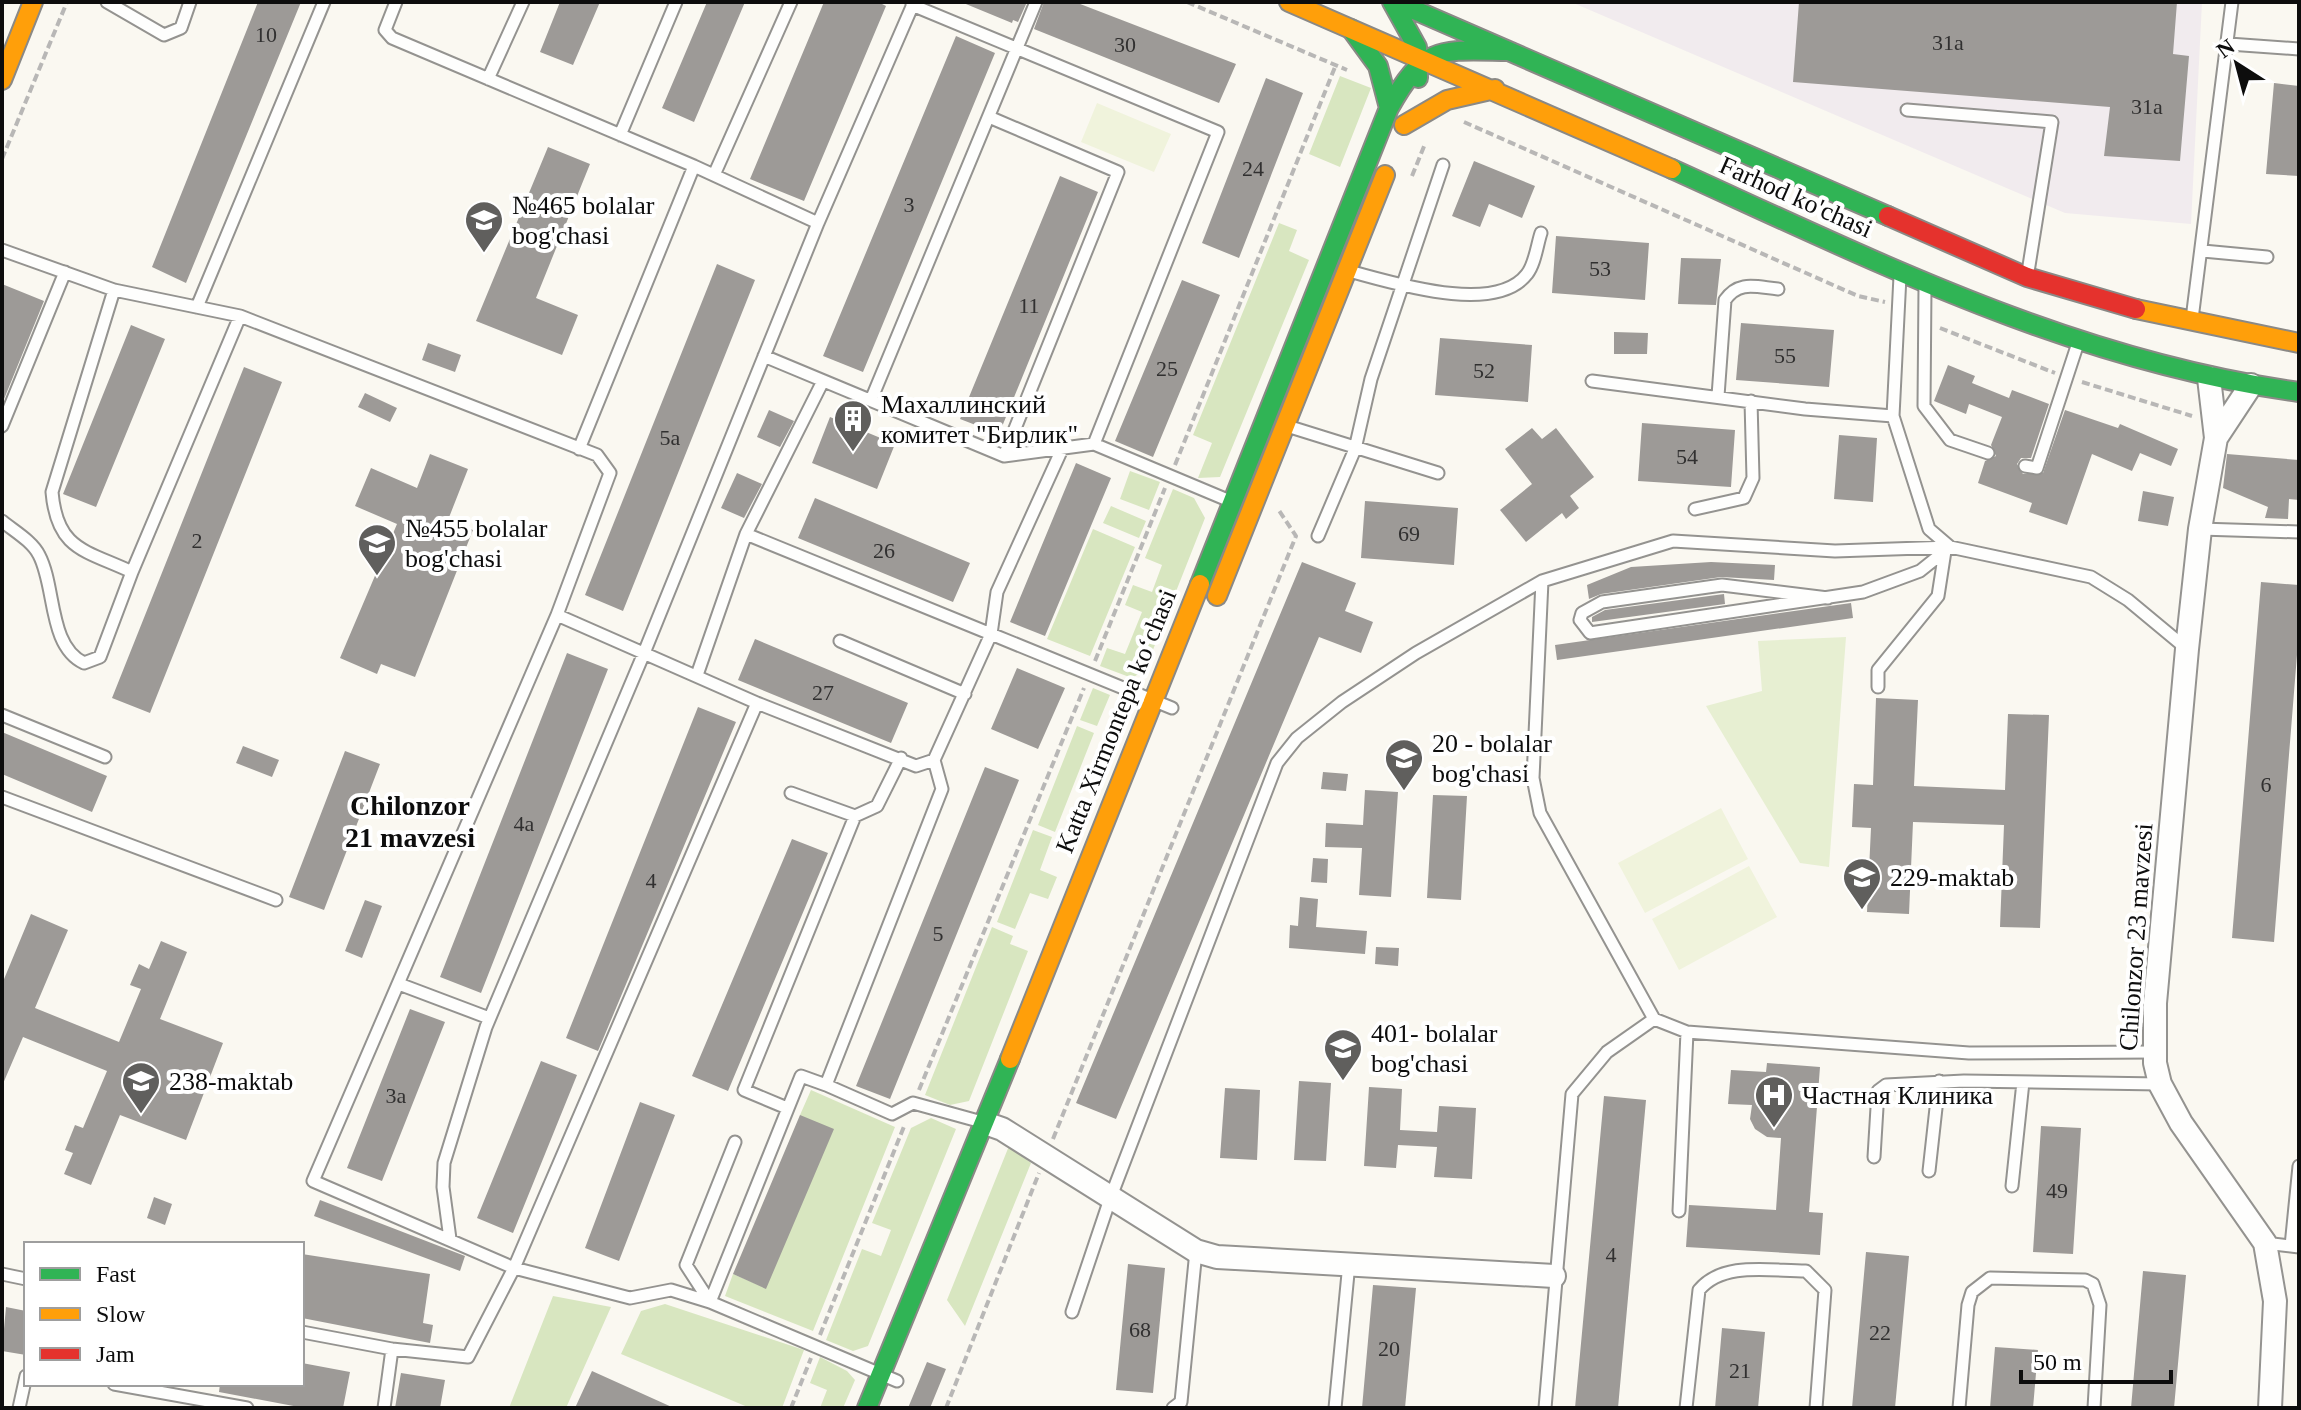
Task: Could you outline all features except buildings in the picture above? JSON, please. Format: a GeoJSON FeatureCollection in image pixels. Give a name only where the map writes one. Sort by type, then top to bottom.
{"type":"FeatureCollection","features":[{"type":"Feature","properties":{"kind":"main road"},"geometry":{"type":"LineString","coordinates":[[2,32],[13,2]]}},
{"type":"Feature","properties":{"kind":"main road"},"geometry":{"type":"LineString","coordinates":[[2,80],[33,2]]}},
{"type":"Feature","properties":{"kind":"main road","name":"Farhod ko'chasi"},"geometry":{"type":"LineString","coordinates":[[1289,2],[1495,89],[1925,283],[2079,341],[2209,378],[2299,392]]}},
{"type":"Feature","properties":{"kind":"main road"},"geometry":{"type":"LineString","coordinates":[[1394,2],[1418,41],[1422,58],[1437,51],[1511,51]]}},
{"type":"Feature","properties":{"kind":"main road","name":"Farhod ko'chasi"},"geometry":{"type":"LineString","coordinates":[[1394,2],[2027,277],[2191,324],[2299,343]]}},
{"type":"Feature","properties":{"kind":"main road"},"geometry":{"type":"LineString","coordinates":[[1350,27],[1378,66],[1389,108]]}},
{"type":"Feature","properties":{"kind":"main road","name":"Katta Xirmontepa koʻchasi"},"geometry":{"type":"LineString","coordinates":[[867,1408],[889,1378],[997,1133],[1153,700],[1231,501],[1389,108],[1404,78],[1422,58]]}},
{"type":"Feature","properties":{"kind":"main road","name":"Katta Xirmontepa koʻchasi"},"geometry":{"type":"LineString","coordinates":[[1212,609],[1349,270],[1398,140],[1422,58]]}},
{"type":"Feature","properties":{"kind":"main road"},"geometry":{"type":"LineString","coordinates":[[1398,140],[1440,101],[1468,91],[1495,89]]}},
{"type":"Feature","properties":{"kind":"main road"},"geometry":{"type":"LineString","coordinates":[[1020,1085],[1032,1056]]}},
{"type":"Feature","properties":{"kind":"main road","name":"Katta Xirmontepa koʻchasi"},"geometry":{"type":"LineString","coordinates":[[885,1408],[889,1378],[997,1133]]}},
{"type":"Feature","properties":{"kind":"street","name":"Chilonzor 23 mavzesi"},"geometry":{"type":"LineString","coordinates":[[2209,378],[2215,430],[2187,649],[2155,1003],[2155,1052],[2160,1084],[2181,1123],[2265,1243],[2275,1301],[2270,1408]]}},
{"type":"Feature","properties":{"kind":"street","name":"Chilonzor 23 mavzesi"},"geometry":{"type":"LineString","coordinates":[[2215,430],[2251,385]]}},
{"type":"Feature","properties":{"kind":"street"},"geometry":{"type":"LineString","coordinates":[[997,1133],[1046,1157],[1196,1251],[1217,1257],[1554,1276]]}},
{"type":"Feature","properties":{"kind":"lane"},"geometry":{"type":"LineString","coordinates":[[107,2],[164,35],[181,28],[190,2]]}},
{"type":"Feature","properties":{"kind":"lane"},"geometry":{"type":"LineString","coordinates":[[197,307],[324,2]]}},
{"type":"Feature","properties":{"kind":"lane"},"geometry":{"type":"LineString","coordinates":[[396,2],[385,30],[392,38],[694,166],[818,223]]}},
{"type":"Feature","properties":{"kind":"lane"},"geometry":{"type":"LineString","coordinates":[[488,79],[523,2]]}},
{"type":"Feature","properties":{"kind":"lane"},"geometry":{"type":"LineString","coordinates":[[620,135],[676,2]]}},
{"type":"Feature","properties":{"kind":"lane"},"geometry":{"type":"LineString","coordinates":[[714,175],[791,2]]}},
{"type":"Feature","properties":{"kind":"lane"},"geometry":{"type":"LineString","coordinates":[[871,400],[1036,2]]}},
{"type":"Feature","properties":{"kind":"lane"},"geometry":{"type":"LineString","coordinates":[[2191,324],[2203,251],[2232,2]]}},
{"type":"Feature","properties":{"kind":"lane"},"geometry":{"type":"LineString","coordinates":[[450,1239],[443,1187],[444,1163],[489,1018],[644,653],[818,223],[913,3],[1218,132],[1094,444]]}},
{"type":"Feature","properties":{"kind":"lane"},"geometry":{"type":"LineString","coordinates":[[2229,44],[2299,49]]}},
{"type":"Feature","properties":{"kind":"lane"},"geometry":{"type":"LineString","coordinates":[[1907,110],[2052,122],[2027,277]]}},
{"type":"Feature","properties":{"kind":"lane"},"geometry":{"type":"LineString","coordinates":[[989,117],[1118,172],[1004,456]]}},
{"type":"Feature","properties":{"kind":"lane"},"geometry":{"type":"LineString","coordinates":[[1318,536],[1355,449],[1371,379],[1443,165]]}},
{"type":"Feature","properties":{"kind":"lane"},"geometry":{"type":"LineString","coordinates":[[579,449],[694,166]]}},
{"type":"Feature","properties":{"kind":"lane"},"geometry":{"type":"LineString","coordinates":[[1349,270],[1419,290],[1483,293],[1508,290],[1529,272],[1541,233]]}},
{"type":"Feature","properties":{"kind":"lane"},"geometry":{"type":"LineString","coordinates":[[2,250],[114,290],[240,316],[597,455],[610,473],[557,615],[313,1181],[514,1268],[630,1298],[671,1290],[710,1302],[889,1378]]}},
{"type":"Feature","properties":{"kind":"lane"},"geometry":{"type":"LineString","coordinates":[[2203,251],[2267,257]]}},
{"type":"Feature","properties":{"kind":"lane"},"geometry":{"type":"LineString","coordinates":[[2,426],[65,272]]}},
{"type":"Feature","properties":{"kind":"lane"},"geometry":{"type":"LineString","coordinates":[[1900,272],[1893,416],[1929,529],[1947,549]]}},
{"type":"Feature","properties":{"kind":"lane"},"geometry":{"type":"LineString","coordinates":[[1925,283],[1924,406],[1950,440],[1988,453]]}},
{"type":"Feature","properties":{"kind":"lane"},"geometry":{"type":"LineString","coordinates":[[1718,396],[1725,300],[1733,288],[1743,285],[1778,289]]}},
{"type":"Feature","properties":{"kind":"lane"},"geometry":{"type":"LineString","coordinates":[[114,290],[52,492],[54,520],[70,543],[132,572]]}},
{"type":"Feature","properties":{"kind":"lane"},"geometry":{"type":"LineString","coordinates":[[2,521],[39,555],[64,642],[73,658],[84,663],[100,657],[132,572],[240,316]]}},
{"type":"Feature","properties":{"kind":"lane"},"geometry":{"type":"LineString","coordinates":[[2025,466],[2037,468],[2079,341]]}},
{"type":"Feature","properties":{"kind":"lane"},"geometry":{"type":"LineString","coordinates":[[764,356],[1004,456],[1034,455],[1063,447],[1094,444],[1231,501]]}},
{"type":"Feature","properties":{"kind":"lane"},"geometry":{"type":"LineString","coordinates":[[697,675],[746,534],[823,381]]}},
{"type":"Feature","properties":{"kind":"lane"},"geometry":{"type":"LineString","coordinates":[[1592,381],[1893,416]]}},
{"type":"Feature","properties":{"kind":"lane"},"geometry":{"type":"LineString","coordinates":[[1695,509],[1744,498],[1749,490],[1753,478],[1751,401]]}},
{"type":"Feature","properties":{"kind":"lane"},"geometry":{"type":"LineString","coordinates":[[1286,426],[1438,473]]}},
{"type":"Feature","properties":{"kind":"lane"},"geometry":{"type":"LineString","coordinates":[[826,1085],[942,789],[934,760],[991,634],[997,592],[1063,447]]}},
{"type":"Feature","properties":{"kind":"lane"},"geometry":{"type":"LineString","coordinates":[[2200,529],[2299,532]]}},
{"type":"Feature","properties":{"kind":"lane"},"geometry":{"type":"LineString","coordinates":[[746,534],[1172,708]]}},
{"type":"Feature","properties":{"kind":"lane"},"geometry":{"type":"LineString","coordinates":[[1072,1312],[1110,1199],[1277,763],[1297,738],[1342,702],[1416,653],[1542,581],[1673,541],[1835,551],[1947,549],[2091,577],[2128,600],[2187,649]]}},
{"type":"Feature","properties":{"kind":"lane"},"geometry":{"type":"LineString","coordinates":[[1828,598],[1722,585],[1602,602],[1582,613],[1580,620],[1590,633],[1828,598],[1863,592],[1920,571],[1947,549]]}},
{"type":"Feature","properties":{"kind":"lane"},"geometry":{"type":"LineString","coordinates":[[1878,687],[1878,670],[1938,596],[1947,549]]}},
{"type":"Feature","properties":{"kind":"lane"},"geometry":{"type":"LineString","coordinates":[[1542,581],[1533,778],[1540,813],[1654,1019],[1687,1032],[1969,1053],[2155,1052]]}},
{"type":"Feature","properties":{"kind":"lane"},"geometry":{"type":"LineString","coordinates":[[557,615],[757,703],[916,766],[934,760]]}},
{"type":"Feature","properties":{"kind":"lane"},"geometry":{"type":"LineString","coordinates":[[840,641],[965,694]]}},
{"type":"Feature","properties":{"kind":"lane"},"geometry":{"type":"LineString","coordinates":[[304,1332],[392,1349],[468,1357],[514,1268],[757,703]]}},
{"type":"Feature","properties":{"kind":"lane"},"geometry":{"type":"LineString","coordinates":[[2,715],[105,757]]}},
{"type":"Feature","properties":{"kind":"lane"},"geometry":{"type":"LineString","coordinates":[[787,1108],[744,1090],[855,816],[877,806],[901,758]]}},
{"type":"Feature","properties":{"kind":"lane"},"geometry":{"type":"LineString","coordinates":[[791,793],[855,816]]}},
{"type":"Feature","properties":{"kind":"lane"},"geometry":{"type":"LineString","coordinates":[[2,797],[276,900]]}},
{"type":"Feature","properties":{"kind":"lane"},"geometry":{"type":"LineString","coordinates":[[399,984],[489,1018]]}},
{"type":"Feature","properties":{"kind":"lane"},"geometry":{"type":"LineString","coordinates":[[1545,1408],[1572,1094],[1607,1052],[1654,1019]]}},
{"type":"Feature","properties":{"kind":"lane"},"geometry":{"type":"LineString","coordinates":[[1679,1211],[1687,1032]]}},
{"type":"Feature","properties":{"kind":"lane"},"geometry":{"type":"LineString","coordinates":[[710,1302],[801,1076],[892,1114],[913,1103],[997,1133]]}},
{"type":"Feature","properties":{"kind":"lane"},"geometry":{"type":"LineString","coordinates":[[1874,1157],[1878,1091],[1886,1085],[1939,1081],[2160,1084]]}},
{"type":"Feature","properties":{"kind":"lane"},"geometry":{"type":"LineString","coordinates":[[1929,1171],[1939,1081]]}},
{"type":"Feature","properties":{"kind":"lane"},"geometry":{"type":"LineString","coordinates":[[2012,1186],[2023,1082]]}},
{"type":"Feature","properties":{"kind":"lane"},"geometry":{"type":"LineString","coordinates":[[710,1302],[686,1265],[735,1142]]}},
{"type":"Feature","properties":{"kind":"lane"},"geometry":{"type":"LineString","coordinates":[[2265,1243],[2295,1246],[2299,1166]]}},
{"type":"Feature","properties":{"kind":"lane"},"geometry":{"type":"LineString","coordinates":[[1173,1408],[1181,1402],[1196,1251]]}},
{"type":"Feature","properties":{"kind":"lane"},"geometry":{"type":"LineString","coordinates":[[1335,1408],[1349,1263]]}},
{"type":"Feature","properties":{"kind":"lane"},"geometry":{"type":"LineString","coordinates":[[1686,1408],[1699,1290],[1709,1277],[1722,1271],[1806,1271],[1825,1290],[1816,1408]]}},
{"type":"Feature","properties":{"kind":"lane"},"geometry":{"type":"LineString","coordinates":[[2,1274],[24,1279]]}},
{"type":"Feature","properties":{"kind":"lane"},"geometry":{"type":"LineString","coordinates":[[1959,1408],[1968,1305],[1972,1292],[1990,1278],[2085,1280],[2093,1284],[2100,1305],[2094,1408]]}},
{"type":"Feature","properties":{"kind":"lane"},"geometry":{"type":"LineString","coordinates":[[384,1408],[392,1349]]}},
{"type":"Feature","properties":{"kind":"lane"},"geometry":{"type":"LineString","coordinates":[[19,1408],[24,1385]]}},
{"type":"Feature","properties":{"kind":"lane"},"geometry":{"type":"LineString","coordinates":[[125,1386],[247,1408]]}},
{"type":"Feature","properties":{"kind":"path"},"geometry":{"type":"LineString","coordinates":[[2,159],[67,2]]}},
{"type":"Feature","properties":{"kind":"path"},"geometry":{"type":"LineString","coordinates":[[1187,2],[1335,67],[1361,75]]}},
{"type":"Feature","properties":{"kind":"path"},"geometry":{"type":"LineString","coordinates":[[791,1408],[1335,67]]}},
{"type":"Feature","properties":{"kind":"path"},"geometry":{"type":"LineString","coordinates":[[1457,119],[1858,296],[1869,295],[1898,306]]}},
{"type":"Feature","properties":{"kind":"path"},"geometry":{"type":"LineString","coordinates":[[1406,188],[1431,130]]}},
{"type":"Feature","properties":{"kind":"path"},"geometry":{"type":"LineString","coordinates":[[1925,323],[2215,430]]}},
{"type":"Feature","properties":{"kind":"path"},"geometry":{"type":"LineString","coordinates":[[946,1408],[1296,536],[1275,504]]}},
{"type":"Feature","properties":{"kind":"shaded area"},"geometry":{"type":"Polygon","coordinates":[[[1571,2],[2202,2],[2191,224],[2065,213],[1571,2]]]}},
{"type":"Feature","properties":{"kind":"green space"},"geometry":{"type":"Polygon","coordinates":[[[1340,76],[1371,88],[1340,167],[1309,154],[1340,76]]]}},
{"type":"Feature","properties":{"kind":"green space"},"geometry":{"type":"Polygon","coordinates":[[[1097,103],[1171,134],[1154,172],[1081,142],[1097,103]]]}},
{"type":"Feature","properties":{"kind":"green space"},"geometry":{"type":"Polygon","coordinates":[[[1279,223],[1297,230],[1289,251],[1309,260],[1220,477],[1198,478],[1212,443],[1193,435],[1279,223]]]}},
{"type":"Feature","properties":{"kind":"green space"},"geometry":{"type":"Polygon","coordinates":[[[1130,471],[1160,482],[1149,510],[1120,499],[1130,471]]]}},
{"type":"Feature","properties":{"kind":"green space"},"geometry":{"type":"Polygon","coordinates":[[[1173,489],[1194,498],[1205,518],[1145,670],[1132,678],[1100,666],[1107,648],[1125,654],[1142,612],[1125,605],[1133,585],[1152,592],[1162,565],[1145,558],[1173,489]]]}},
{"type":"Feature","properties":{"kind":"green space"},"geometry":{"type":"Polygon","coordinates":[[[1111,506],[1146,521],[1139,538],[1103,523],[1111,506]]]}},
{"type":"Feature","properties":{"kind":"green space"},"geometry":{"type":"Polygon","coordinates":[[[1093,529],[1135,547],[1090,656],[1047,639],[1093,529]]]}},
{"type":"Feature","properties":{"kind":"green space"},"geometry":{"type":"Polygon","coordinates":[[[1846,637],[1829,867],[1800,863],[1706,706],[1762,691],[1758,641],[1846,637]]]}},
{"type":"Feature","properties":{"kind":"green space"},"geometry":{"type":"Polygon","coordinates":[[[1093,688],[1110,695],[1097,726],[1080,720],[1093,688]]]}},
{"type":"Feature","properties":{"kind":"green space"},"geometry":{"type":"Polygon","coordinates":[[[1077,726],[1094,733],[1055,832],[1038,825],[1077,726]]]}},
{"type":"Feature","properties":{"kind":"green space"},"geometry":{"type":"Polygon","coordinates":[[[1721,808],[1748,859],[1645,913],[1618,863],[1721,808]]]}},
{"type":"Feature","properties":{"kind":"green space"},"geometry":{"type":"Polygon","coordinates":[[[1033,830],[1052,837],[1040,870],[1057,877],[1048,899],[1030,893],[1015,929],[997,922],[1033,830]]]}},
{"type":"Feature","properties":{"kind":"green space"},"geometry":{"type":"Polygon","coordinates":[[[1749,866],[1777,917],[1679,970],[1652,919],[1749,866]]]}},
{"type":"Feature","properties":{"kind":"green space"},"geometry":{"type":"Polygon","coordinates":[[[992,927],[1013,936],[1010,944],[1028,951],[969,1101],[950,1105],[925,1095],[992,927]]]}},
{"type":"Feature","properties":{"kind":"green space"},"geometry":{"type":"Polygon","coordinates":[[[811,1090],[895,1127],[813,1331],[725,1296],[733,1274],[766,1288],[800,1115],[811,1090]]]}},
{"type":"Feature","properties":{"kind":"green space"},"geometry":{"type":"Polygon","coordinates":[[[931,1118],[956,1129],[868,1346],[853,1351],[826,1340],[862,1249],[881,1256],[891,1230],[872,1223],[911,1128],[931,1118]]]}},
{"type":"Feature","properties":{"kind":"green space"},"geometry":{"type":"Polygon","coordinates":[[[1009,1146],[1031,1163],[965,1326],[947,1300],[1009,1146]]]}},
{"type":"Feature","properties":{"kind":"green space"},"geometry":{"type":"Polygon","coordinates":[[[553,1296],[611,1307],[566,1408],[509,1408],[553,1296]]]}},
{"type":"Feature","properties":{"kind":"green space"},"geometry":{"type":"Polygon","coordinates":[[[665,1304],[804,1350],[782,1408],[750,1408],[621,1354],[641,1311],[665,1304]]]}},
{"type":"Feature","properties":{"kind":"green space"},"geometry":{"type":"Polygon","coordinates":[[[820,1357],[847,1371],[855,1380],[843,1408],[820,1408],[827,1390],[810,1383],[820,1357]]]}},
{"type":"Feature","properties":{"kind":"traffic: fast"},"geometry":{"type":"LineString","coordinates":[[1392,2],[1417,47],[1418,78]]}},
{"type":"Feature","properties":{"kind":"traffic: fast"},"geometry":{"type":"LineString","coordinates":[[1396,2],[1888,216]]}},
{"type":"Feature","properties":{"kind":"traffic: fast"},"geometry":{"type":"LineString","coordinates":[[1351,29],[1378,66],[1389,108]]}},
{"type":"Feature","properties":{"kind":"traffic: fast"},"geometry":{"type":"LineString","coordinates":[[1200,584],[1389,108],[1413,72],[1436,55],[1466,50],[1508,51]]}},
{"type":"Feature","properties":{"kind":"traffic: fast"},"geometry":{"type":"LineString","coordinates":[[1672,169],[1901,272],[2056,332],[2135,357],[2216,377],[2299,392]]}},
{"type":"Feature","properties":{"kind":"traffic: fast"},"geometry":{"type":"LineString","coordinates":[[867,1408],[1010,1059]]}},
{"type":"Feature","properties":{"kind":"traffic: slow"},"geometry":{"type":"LineString","coordinates":[[2,80],[33,2]]}},
{"type":"Feature","properties":{"kind":"traffic: slow"},"geometry":{"type":"LineString","coordinates":[[1289,2],[1672,169]]}},
{"type":"Feature","properties":{"kind":"traffic: slow"},"geometry":{"type":"LineString","coordinates":[[1404,125],[1447,100],[1495,89]]}},
{"type":"Feature","properties":{"kind":"traffic: slow"},"geometry":{"type":"LineString","coordinates":[[1217,596],[1385,175]]}},
{"type":"Feature","properties":{"kind":"traffic: slow"},"geometry":{"type":"LineString","coordinates":[[2136,309],[2299,343]]}},
{"type":"Feature","properties":{"kind":"traffic: slow"},"geometry":{"type":"LineString","coordinates":[[1010,1059],[1200,584]]}},
{"type":"Feature","properties":{"kind":"traffic: jam"},"geometry":{"type":"LineString","coordinates":[[1888,216],[2027,277],[2136,309]]}},
{"type":"Feature","properties":{"kind":"place","name":"№465 bolalar bog'chasi"},"geometry":{"type":"Point","coordinates":[484,254]}},
{"type":"Feature","properties":{"kind":"place","name":"Махаллинский комитет \"Бирлик\""},"geometry":{"type":"Point","coordinates":[853,453]}},
{"type":"Feature","properties":{"kind":"place","name":"№455 bolalar bog'chasi"},"geometry":{"type":"Point","coordinates":[377,577]}},
{"type":"Feature","properties":{"kind":"place","name":"20 - bolalar bog'chasi"},"geometry":{"type":"Point","coordinates":[1404,792]}},
{"type":"Feature","properties":{"kind":"place","name":"229-maktab"},"geometry":{"type":"Point","coordinates":[1862,911]}},
{"type":"Feature","properties":{"kind":"place","name":"401- bolalar bog'chasi"},"geometry":{"type":"Point","coordinates":[1343,1082]}},
{"type":"Feature","properties":{"kind":"place","name":"238-maktab"},"geometry":{"type":"Point","coordinates":[141,1115]}},
{"type":"Feature","properties":{"kind":"place","name":"Частная Клиника"},"geometry":{"type":"Point","coordinates":[1774,1129]}},
{"type":"Feature","properties":{"kind":"district","name":"Chilonzor 21 mavzesi"},"geometry":{"type":"Point","coordinates":[410,821]}}]}
